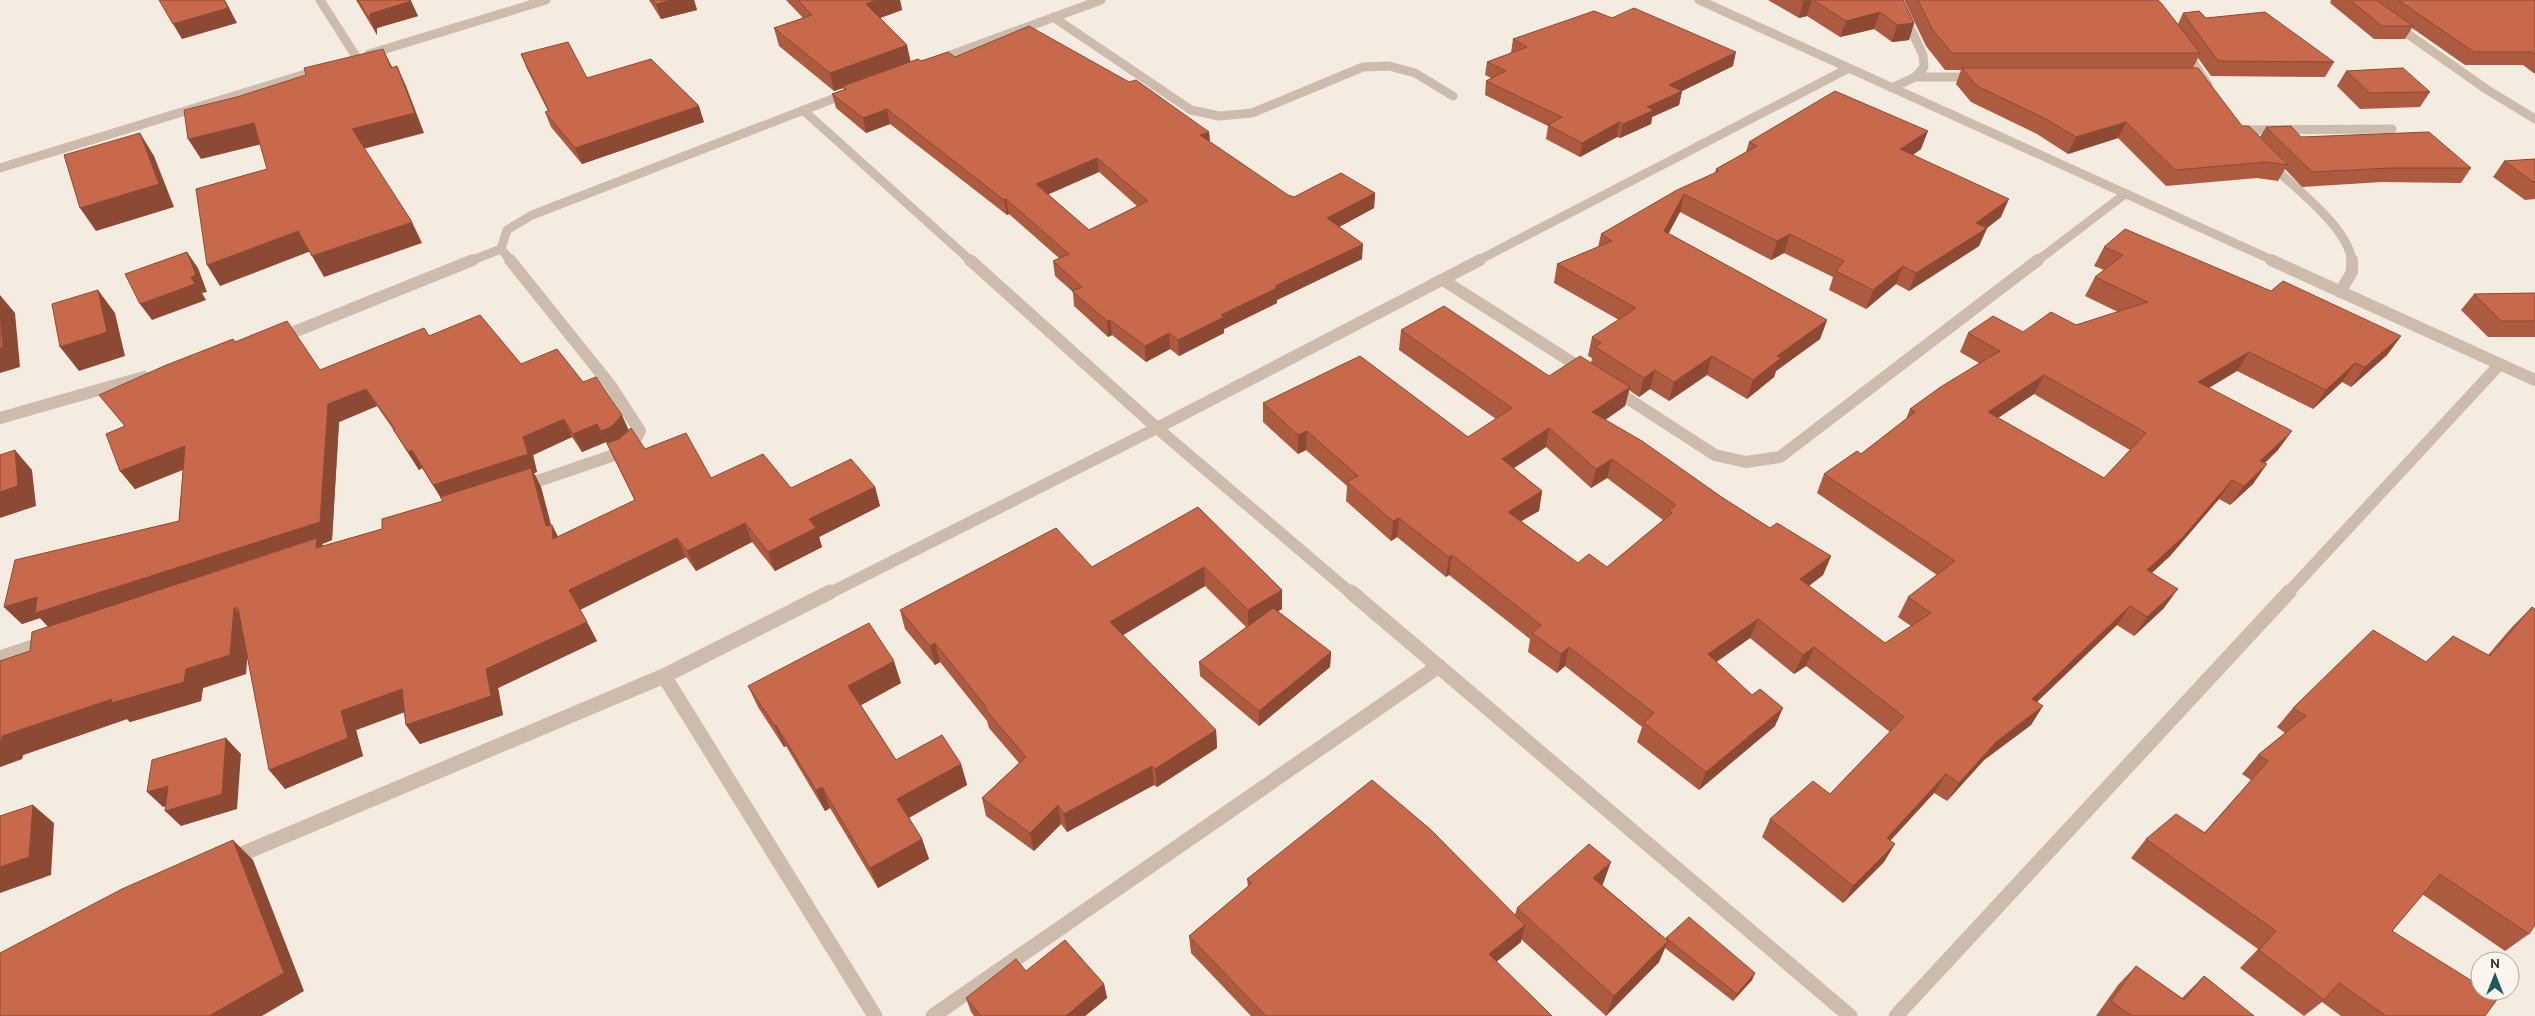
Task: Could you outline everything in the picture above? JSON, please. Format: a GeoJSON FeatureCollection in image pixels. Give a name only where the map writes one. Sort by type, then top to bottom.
{"type":"FeatureCollection","features":[{"type":"Feature","properties":{"kind":"street"},"geometry":{"type":"LineString","coordinates":[[320,0],[353,59],[546,0]]}},
{"type":"Feature","properties":{"kind":"street"},"geometry":{"type":"LineString","coordinates":[[932,62],[1101,0]]}},
{"type":"Feature","properties":{"kind":"street"},"geometry":{"type":"LineString","coordinates":[[1699,0],[2535,380]]}},
{"type":"Feature","properties":{"kind":"street"},"geometry":{"type":"LineString","coordinates":[[1892,88],[1915,77],[1924,66],[1923,55],[1897,0]]}},
{"type":"Feature","properties":{"kind":"street"},"geometry":{"type":"LineString","coordinates":[[1053,17],[1191,110],[1219,116],[1252,113],[1363,67],[1389,66],[1415,73],[1453,96]]}},
{"type":"Feature","properties":{"kind":"street"},"geometry":{"type":"LineString","coordinates":[[2390,22],[2486,89],[2535,119]]}},
{"type":"Feature","properties":{"kind":"street"},"geometry":{"type":"LineString","coordinates":[[2178,40],[2199,77],[2213,92]]}},
{"type":"Feature","properties":{"kind":"street"},"geometry":{"type":"LineString","coordinates":[[0,168],[329,67]]}},
{"type":"Feature","properties":{"kind":"street"},"geometry":{"type":"LineString","coordinates":[[218,864],[664,676],[1157,428],[1849,68]]}},
{"type":"Feature","properties":{"kind":"street"},"geometry":{"type":"LineString","coordinates":[[1915,77],[1982,77]]}},
{"type":"Feature","properties":{"kind":"street"},"geometry":{"type":"LineString","coordinates":[[501,249],[507,230],[532,216],[858,89]]}},
{"type":"Feature","properties":{"kind":"street"},"geometry":{"type":"LineString","coordinates":[[803,110],[1157,428],[1850,1016]]}},
{"type":"Feature","properties":{"kind":"street"},"geometry":{"type":"LineString","coordinates":[[2250,143],[2235,126],[2392,129]]}},
{"type":"Feature","properties":{"kind":"street"},"geometry":{"type":"LineString","coordinates":[[2263,157],[2338,232],[2352,258],[2352,273],[2340,292]]}},
{"type":"Feature","properties":{"kind":"street"},"geometry":{"type":"LineString","coordinates":[[1443,280],[1715,455],[1746,462],[1780,457],[2125,194]]}},
{"type":"Feature","properties":{"kind":"street"},"geometry":{"type":"LineString","coordinates":[[271,341],[501,249]]}},
{"type":"Feature","properties":{"kind":"street"},"geometry":{"type":"LineString","coordinates":[[501,249],[611,386],[640,431],[633,444],[623,452],[511,490]]}},
{"type":"Feature","properties":{"kind":"street"},"geometry":{"type":"LineString","coordinates":[[1896,1016],[2500,364]]}},
{"type":"Feature","properties":{"kind":"street"},"geometry":{"type":"LineString","coordinates":[[0,418],[159,373]]}},
{"type":"Feature","properties":{"kind":"street"},"geometry":{"type":"LineString","coordinates":[[0,658],[57,639]]}},
{"type":"Feature","properties":{"kind":"street"},"geometry":{"type":"LineString","coordinates":[[933,1016],[1439,666]]}},
{"type":"Feature","properties":{"kind":"street"},"geometry":{"type":"LineString","coordinates":[[664,676],[875,1016]]}},
{"type":"Feature","properties":{"kind":"building"},"geometry":{"type":"Polygon","coordinates":[[[159,0],[224,0],[228,8],[173,24],[159,0]]]}},
{"type":"Feature","properties":{"kind":"building"},"geometry":{"type":"Polygon","coordinates":[[[358,0],[411,1],[370,14],[370,20],[358,0]]]}},
{"type":"Feature","properties":{"kind":"building"},"geometry":{"type":"Polygon","coordinates":[[[653,0],[672,0],[656,4],[653,0]]]}},
{"type":"Feature","properties":{"kind":"building"},"geometry":{"type":"Polygon","coordinates":[[[798,0],[876,0],[866,4],[907,45],[830,73],[774,28],[812,15],[798,0]]]}},
{"type":"Feature","properties":{"kind":"building"},"geometry":{"type":"Polygon","coordinates":[[[1813,0],[1903,0],[1914,23],[1897,25],[1880,12],[1846,21],[1813,0]]]}},
{"type":"Feature","properties":{"kind":"building"},"geometry":{"type":"Polygon","coordinates":[[[1918,0],[2158,0],[2200,53],[1952,53],[1932,29],[1918,0]]]}},
{"type":"Feature","properties":{"kind":"building"},"geometry":{"type":"Polygon","coordinates":[[[2350,0],[2376,0],[2413,26],[2382,26],[2350,0]]]}},
{"type":"Feature","properties":{"kind":"building"},"geometry":{"type":"Polygon","coordinates":[[[2398,0],[2535,0],[2535,54],[2532,52],[2474,52],[2398,0]]]}},
{"type":"Feature","properties":{"kind":"building"},"geometry":{"type":"Polygon","coordinates":[[[1634,8],[1736,52],[1669,85],[1682,91],[1647,107],[1654,110],[1623,124],[1619,122],[1582,143],[1548,125],[1562,117],[1486,81],[1506,71],[1487,62],[1527,47],[1513,39],[1594,11],[1612,18],[1634,8]]]}},
{"type":"Feature","properties":{"kind":"building"},"geometry":{"type":"Polygon","coordinates":[[[2199,11],[2206,18],[2265,12],[2334,62],[2218,61],[2183,13],[2199,11]]]}},
{"type":"Feature","properties":{"kind":"building"},"geometry":{"type":"Polygon","coordinates":[[[1029,26],[1129,82],[1136,80],[1209,132],[1200,135],[1288,195],[1294,197],[1341,173],[1375,193],[1327,218],[1363,244],[1275,286],[1277,288],[1221,315],[1224,317],[1178,340],[1169,333],[1145,346],[1110,320],[1107,321],[1072,291],[1082,287],[1053,261],[1069,254],[1006,199],[1004,200],[887,109],[863,118],[832,94],[846,89],[843,86],[918,59],[921,61],[948,52],[955,57],[1029,26]],[[1097,158],[1036,184],[1089,230],[1148,201],[1097,158]]]}},
{"type":"Feature","properties":{"kind":"building"},"geometry":{"type":"Polygon","coordinates":[[[568,42],[587,78],[651,59],[699,106],[575,148],[545,112],[549,111],[521,54],[568,42]]]}},
{"type":"Feature","properties":{"kind":"building"},"geometry":{"type":"Polygon","coordinates":[[[383,49],[391,68],[397,66],[415,113],[352,129],[412,222],[312,256],[298,231],[207,265],[196,189],[267,169],[254,123],[188,139],[184,110],[237,97],[306,75],[304,68],[383,49]]]}},
{"type":"Feature","properties":{"kind":"building"},"geometry":{"type":"Polygon","coordinates":[[[1962,68],[2198,68],[2242,126],[2249,126],[2288,165],[2267,162],[2175,170],[2126,122],[2076,137],[2044,118],[1977,86],[1962,68]]]}},
{"type":"Feature","properties":{"kind":"building"},"geometry":{"type":"Polygon","coordinates":[[[2403,68],[2430,92],[2370,93],[2346,71],[2403,68]]]}},
{"type":"Feature","properties":{"kind":"building"},"geometry":{"type":"Polygon","coordinates":[[[1835,91],[1928,131],[1900,149],[2009,199],[1976,223],[1987,228],[1916,273],[1903,266],[1873,290],[1836,271],[1844,261],[1790,234],[1777,241],[1684,194],[1664,231],[1827,320],[1777,356],[1781,358],[1753,380],[1712,356],[1674,382],[1655,370],[1644,378],[1595,347],[1601,343],[1592,337],[1636,308],[1557,264],[1612,241],[1601,234],[1677,190],[1719,171],[1716,169],[1757,146],[1749,142],[1835,91]]]}},
{"type":"Feature","properties":{"kind":"building"},"geometry":{"type":"Polygon","coordinates":[[[2291,126],[2301,137],[2429,132],[2471,168],[2391,168],[2312,172],[2266,127],[2291,126]]]}},
{"type":"Feature","properties":{"kind":"building"},"geometry":{"type":"Polygon","coordinates":[[[140,133],[159,184],[80,208],[64,155],[140,133]]]}},
{"type":"Feature","properties":{"kind":"building"},"geometry":{"type":"Polygon","coordinates":[[[2535,159],[2535,183],[2504,161],[2535,159]]]}},
{"type":"Feature","properties":{"kind":"building"},"geometry":{"type":"Polygon","coordinates":[[[2125,229],[2271,291],[2283,281],[2401,336],[2365,367],[2355,363],[2326,390],[2249,352],[2198,382],[2292,431],[2260,461],[2267,464],[2244,486],[2232,480],[2183,537],[2147,570],[2178,589],[2147,617],[2130,606],[2032,699],[2043,706],[1996,742],[1959,783],[1946,774],[1887,838],[1895,844],[1853,886],[1770,819],[1813,781],[1830,794],[1904,717],[1814,647],[1803,655],[1758,619],[1708,654],[1752,695],[1760,689],[1783,708],[1706,772],[1644,723],[1654,713],[1569,647],[1561,654],[1532,633],[1541,625],[1452,555],[1449,557],[1399,518],[1393,521],[1347,482],[1358,476],[1307,431],[1298,435],[1263,403],[1360,356],[1468,437],[1512,408],[1401,330],[1444,306],[1549,376],[1580,356],[1630,387],[1592,412],[1642,441],[1723,498],[1770,528],[1777,523],[1831,556],[1800,579],[1885,643],[1931,613],[1908,597],[1955,561],[1824,474],[1857,451],[1861,454],[1915,412],[1910,409],[1942,386],[2000,351],[1968,333],[1993,316],[2023,332],[2051,312],[2076,325],[2148,302],[2095,277],[2123,255],[2104,247],[2125,229]],[[2044,375],[1988,412],[2104,478],[2146,433],[2044,375]],[[1549,428],[1502,459],[1542,491],[1508,512],[1578,563],[1589,554],[1607,567],[1672,513],[1669,510],[1676,505],[1612,459],[1596,469],[1549,428]]]}},
{"type":"Feature","properties":{"kind":"building"},"geometry":{"type":"Polygon","coordinates":[[[187,252],[196,275],[191,277],[195,284],[140,304],[125,274],[187,252]]]}},
{"type":"Feature","properties":{"kind":"building"},"geometry":{"type":"Polygon","coordinates":[[[98,290],[107,332],[60,347],[52,304],[98,290]]]}},
{"type":"Feature","properties":{"kind":"building"},"geometry":{"type":"Polygon","coordinates":[[[2535,293],[2535,321],[2501,321],[2474,294],[2535,293]]]}},
{"type":"Feature","properties":{"kind":"building"},"geometry":{"type":"Polygon","coordinates":[[[0,311],[3,347],[0,348],[0,311]]]}},
{"type":"Feature","properties":{"kind":"building"},"geometry":{"type":"Polygon","coordinates":[[[480,315],[521,364],[557,349],[583,382],[596,377],[622,415],[611,427],[601,431],[597,424],[573,434],[564,419],[523,437],[528,454],[433,485],[412,450],[408,452],[393,429],[395,429],[366,389],[328,404],[320,522],[35,613],[37,597],[4,607],[15,560],[179,521],[185,446],[120,471],[106,434],[125,426],[99,395],[164,366],[233,339],[235,342],[287,321],[320,370],[424,328],[429,336],[480,315]]]}},
{"type":"Feature","properties":{"kind":"building"},"geometry":{"type":"Polygon","coordinates":[[[631,428],[645,449],[686,433],[711,478],[763,454],[791,488],[851,459],[875,487],[809,519],[816,528],[768,552],[745,523],[687,551],[677,538],[569,590],[587,622],[486,669],[491,696],[406,725],[402,689],[341,711],[348,738],[269,770],[238,608],[234,608],[230,655],[186,669],[184,682],[111,703],[112,699],[2,736],[0,741],[0,661],[30,651],[32,632],[317,538],[316,548],[382,529],[382,519],[443,501],[440,497],[531,468],[546,526],[552,525],[553,539],[635,500],[607,443],[619,439],[631,428]]]}},
{"type":"Feature","properties":{"kind":"building"},"geometry":{"type":"Polygon","coordinates":[[[15,450],[18,486],[0,492],[0,455],[15,450]]]}},
{"type":"Feature","properties":{"kind":"building"},"geometry":{"type":"Polygon","coordinates":[[[1198,507],[1282,590],[1248,610],[1204,567],[1110,622],[1216,730],[1155,769],[1152,766],[1064,814],[1058,805],[1030,833],[982,798],[1026,757],[985,709],[987,708],[935,643],[930,646],[900,610],[1056,528],[1092,567],[1198,507]]]}},
{"type":"Feature","properties":{"kind":"building"},"geometry":{"type":"Polygon","coordinates":[[[2532,607],[2535,609],[2535,925],[2529,934],[2440,874],[2392,931],[2470,980],[2470,1001],[2496,1001],[2485,1016],[2386,1016],[2339,983],[2324,1000],[2259,950],[2276,931],[2146,839],[2176,814],[2205,833],[2268,761],[2258,755],[2306,716],[2293,708],[2373,630],[2426,662],[2453,636],[2490,656],[2532,607]]]}},
{"type":"Feature","properties":{"kind":"building"},"geometry":{"type":"Polygon","coordinates":[[[1273,608],[1331,652],[1259,711],[1199,662],[1273,608]]]}},
{"type":"Feature","properties":{"kind":"building"},"geometry":{"type":"Polygon","coordinates":[[[869,623],[894,661],[848,686],[896,760],[942,735],[961,764],[897,799],[922,839],[870,868],[822,787],[816,790],[776,725],[748,686],[869,623]]]}},
{"type":"Feature","properties":{"kind":"building"},"geometry":{"type":"Polygon","coordinates":[[[226,738],[222,794],[165,811],[168,786],[147,792],[152,760],[226,738]]]}},
{"type":"Feature","properties":{"kind":"building"},"geometry":{"type":"Polygon","coordinates":[[[1372,780],[1430,829],[1525,925],[1489,954],[1552,1016],[1266,1016],[1189,936],[1252,883],[1247,879],[1372,780]]]}},
{"type":"Feature","properties":{"kind":"building"},"geometry":{"type":"Polygon","coordinates":[[[33,805],[29,857],[0,867],[0,816],[33,805]]]}},
{"type":"Feature","properties":{"kind":"building"},"geometry":{"type":"Polygon","coordinates":[[[233,840],[284,973],[209,1016],[0,1016],[0,953],[122,889],[233,840]]]}},
{"type":"Feature","properties":{"kind":"building"},"geometry":{"type":"Polygon","coordinates":[[[1589,844],[1611,862],[1593,878],[1668,941],[1614,996],[1517,908],[1589,844]]]}},
{"type":"Feature","properties":{"kind":"building"},"geometry":{"type":"Polygon","coordinates":[[[1689,917],[1755,973],[1737,994],[1666,938],[1689,917]]]}},
{"type":"Feature","properties":{"kind":"building"},"geometry":{"type":"Polygon","coordinates":[[[1065,940],[1104,984],[1066,1016],[981,1016],[966,998],[1016,959],[1026,971],[1065,940]]]}},
{"type":"Feature","properties":{"kind":"building"},"geometry":{"type":"Polygon","coordinates":[[[2136,966],[2184,1000],[2204,976],[2254,1016],[2132,1016],[2111,1001],[2136,966]]]}}]}
